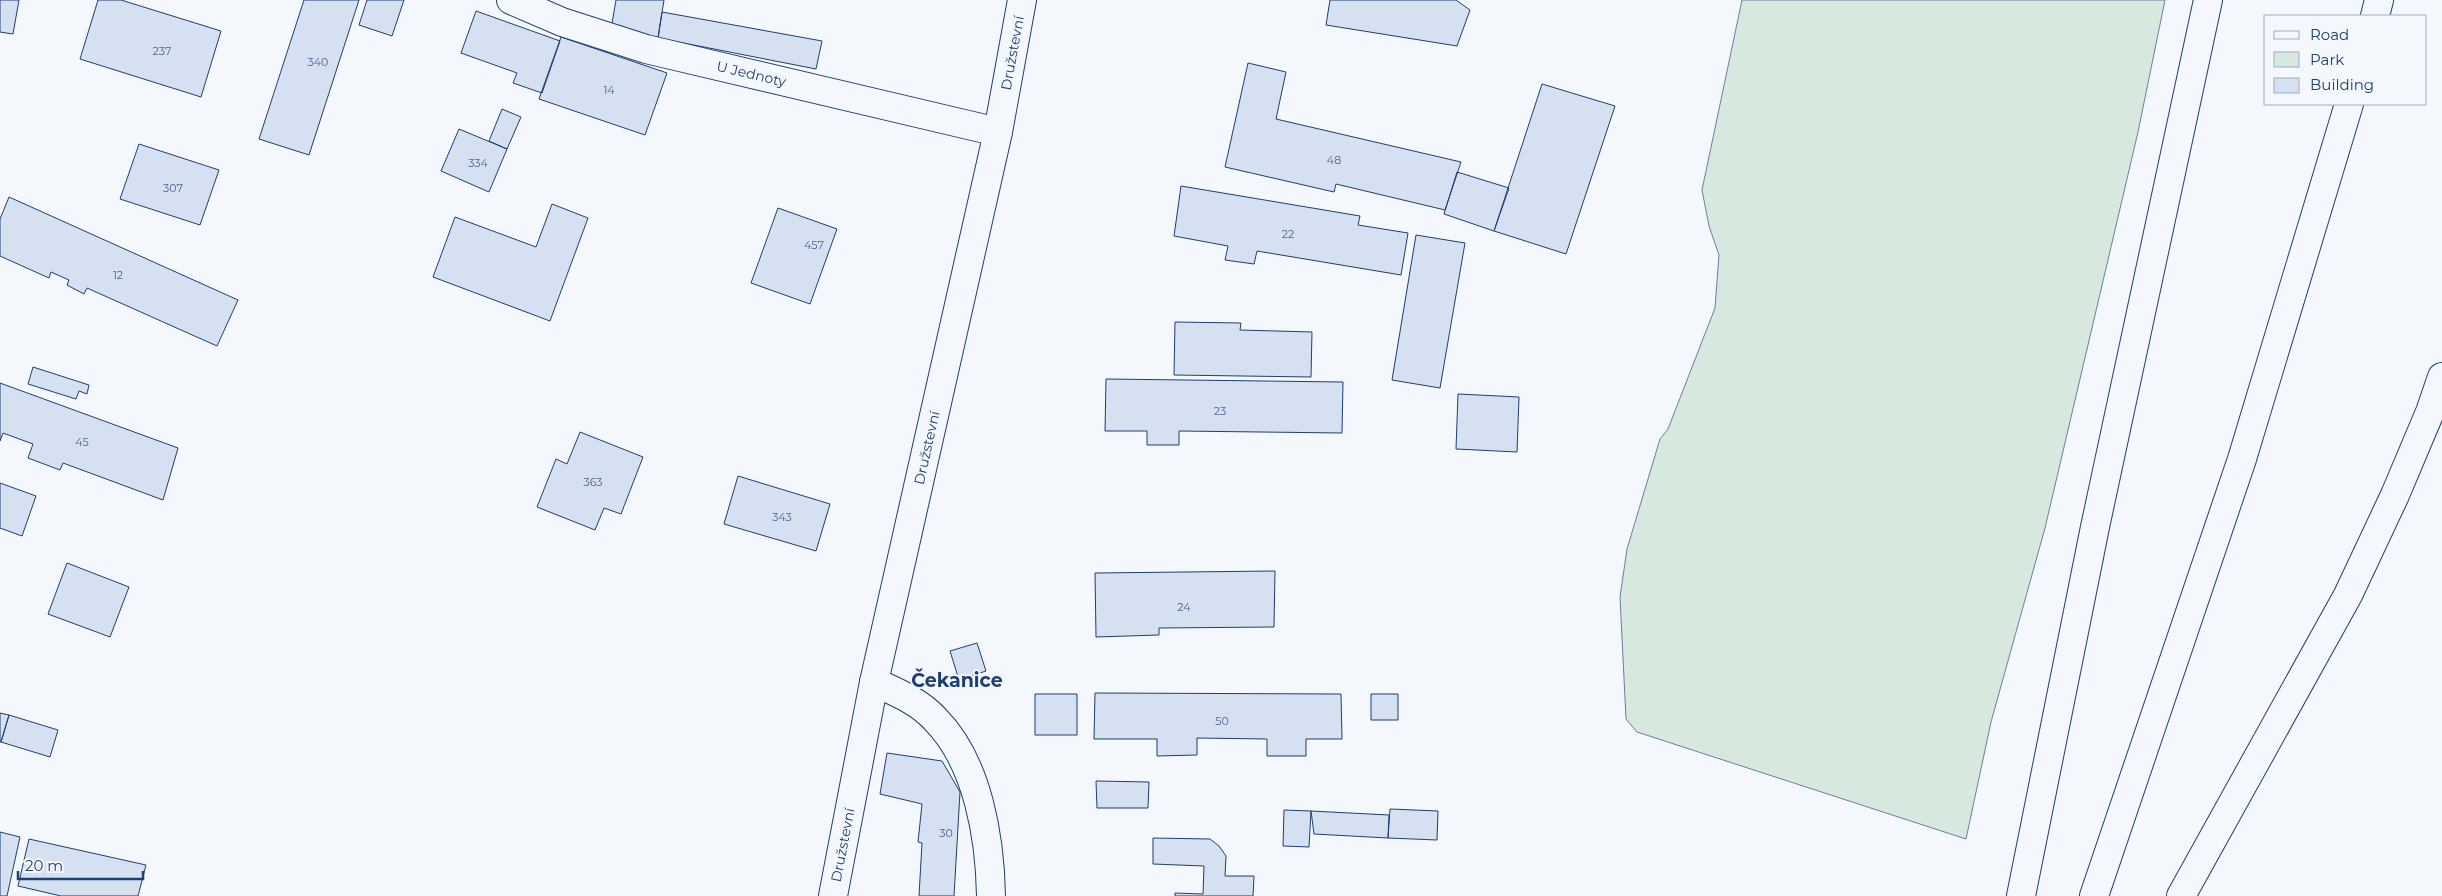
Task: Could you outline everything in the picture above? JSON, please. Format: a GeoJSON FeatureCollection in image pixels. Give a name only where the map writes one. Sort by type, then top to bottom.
{"type":"FeatureCollection","features":[{"type":"Feature","properties":{"kind":"main road","name":"U Jednoty"},"geometry":{"type":"LineString","coordinates":[[511,0],[562,22],[646,49],[998,132]]}},
{"type":"Feature","properties":{"kind":"main road","name":"Družstevní"},"geometry":{"type":"LineString","coordinates":[[833,896],[874,682],[998,132],[1022,0]]}},
{"type":"Feature","properties":{"kind":"main road"},"geometry":{"type":"LineString","coordinates":[[2022,896],[2095,527],[2208,0]]}},
{"type":"Feature","properties":{"kind":"main road"},"geometry":{"type":"LineString","coordinates":[[2375,15],[2379,0]]}},
{"type":"Feature","properties":{"kind":"main road"},"geometry":{"type":"LineString","coordinates":[[2094,896],[2242,459],[2349,105]]}},
{"type":"Feature","properties":{"kind":"main road"},"geometry":{"type":"LineString","coordinates":[[2181,896],[2348,595],[2395,495],[2430,412],[2442,377]]}},
{"type":"Feature","properties":{"kind":"main road"},"geometry":{"type":"LineString","coordinates":[[874,682],[900,693],[919,705],[937,720],[968,771],[983,817],[989,855],[991,896]]}},
{"type":"Feature","properties":{"kind":"green space"},"geometry":{"type":"Polygon","coordinates":[[[1742,0],[2165,0],[2138,132],[2045,528],[1991,722],[1966,839],[1637,732],[1626,719],[1620,597],[1627,549],[1660,439],[1668,429],[1715,308],[1719,255],[1709,226],[1702,190],[1742,0]]]}},
{"type":"Feature","properties":{"kind":"building"},"geometry":{"type":"Polygon","coordinates":[[[0,0],[19,0],[13,34],[0,32],[0,0]]]}},
{"type":"Feature","properties":{"kind":"building"},"geometry":{"type":"Polygon","coordinates":[[[98,0],[121,0],[221,31],[201,97],[80,59],[98,0]]]}},
{"type":"Feature","properties":{"kind":"building"},"geometry":{"type":"Polygon","coordinates":[[[304,0],[359,0],[309,155],[259,139],[304,0]]]}},
{"type":"Feature","properties":{"kind":"building"},"geometry":{"type":"Polygon","coordinates":[[[367,0],[404,0],[392,36],[359,25],[367,0]]]}},
{"type":"Feature","properties":{"kind":"building"},"geometry":{"type":"Polygon","coordinates":[[[616,0],[664,0],[658,38],[611,29],[616,0]]]}},
{"type":"Feature","properties":{"kind":"building"},"geometry":{"type":"Polygon","coordinates":[[[1330,0],[1456,0],[1470,10],[1457,46],[1326,25],[1330,0]]]}},
{"type":"Feature","properties":{"kind":"building"},"geometry":{"type":"Polygon","coordinates":[[[476,11],[560,41],[542,93],[513,83],[517,73],[461,53],[476,11]]]}},
{"type":"Feature","properties":{"kind":"building"},"geometry":{"type":"Polygon","coordinates":[[[662,12],[822,41],[816,69],[658,38],[662,12]]]}},
{"type":"Feature","properties":{"kind":"building"},"geometry":{"type":"Polygon","coordinates":[[[561,37],[667,73],[645,135],[539,99],[561,37]]]}},
{"type":"Feature","properties":{"kind":"building"},"geometry":{"type":"Polygon","coordinates":[[[1248,63],[1286,72],[1276,119],[1461,162],[1445,210],[1336,184],[1334,192],[1225,167],[1248,63]]]}},
{"type":"Feature","properties":{"kind":"building"},"geometry":{"type":"Polygon","coordinates":[[[1542,84],[1615,106],[1566,254],[1494,231],[1542,84]]]}},
{"type":"Feature","properties":{"kind":"building"},"geometry":{"type":"Polygon","coordinates":[[[502,109],[521,117],[507,149],[489,141],[502,109]]]}},
{"type":"Feature","properties":{"kind":"building"},"geometry":{"type":"Polygon","coordinates":[[[459,129],[507,149],[489,192],[441,171],[459,129]]]}},
{"type":"Feature","properties":{"kind":"building"},"geometry":{"type":"Polygon","coordinates":[[[139,144],[219,170],[200,225],[120,199],[139,144]]]}},
{"type":"Feature","properties":{"kind":"building"},"geometry":{"type":"Polygon","coordinates":[[[1457,172],[1509,188],[1494,231],[1444,214],[1457,172]]]}},
{"type":"Feature","properties":{"kind":"building"},"geometry":{"type":"Polygon","coordinates":[[[1181,186],[1360,216],[1358,225],[1408,233],[1401,275],[1257,251],[1254,264],[1225,260],[1228,246],[1174,236],[1181,186]]]}},
{"type":"Feature","properties":{"kind":"building"},"geometry":{"type":"Polygon","coordinates":[[[9,197],[238,300],[217,346],[87,288],[84,294],[67,285],[69,280],[51,272],[49,278],[0,256],[0,219],[9,197]]]}},
{"type":"Feature","properties":{"kind":"building"},"geometry":{"type":"Polygon","coordinates":[[[552,204],[588,218],[550,321],[433,277],[455,217],[536,247],[552,204]]]}},
{"type":"Feature","properties":{"kind":"building"},"geometry":{"type":"Polygon","coordinates":[[[778,208],[837,229],[810,304],[751,283],[778,208]]]}},
{"type":"Feature","properties":{"kind":"building"},"geometry":{"type":"Polygon","coordinates":[[[1416,235],[1465,243],[1440,388],[1392,380],[1416,235]]]}},
{"type":"Feature","properties":{"kind":"building"},"geometry":{"type":"Polygon","coordinates":[[[1175,322],[1241,323],[1240,330],[1312,332],[1311,377],[1174,375],[1175,322]]]}},
{"type":"Feature","properties":{"kind":"building"},"geometry":{"type":"Polygon","coordinates":[[[33,367],[89,385],[87,394],[79,391],[76,399],[28,384],[33,367]]]}},
{"type":"Feature","properties":{"kind":"building"},"geometry":{"type":"Polygon","coordinates":[[[1106,379],[1343,382],[1342,433],[1179,431],[1179,445],[1147,445],[1147,431],[1105,431],[1106,379]]]}},
{"type":"Feature","properties":{"kind":"building"},"geometry":{"type":"Polygon","coordinates":[[[0,383],[178,448],[163,500],[63,463],[60,470],[28,458],[33,444],[3,433],[0,441],[0,383]]]}},
{"type":"Feature","properties":{"kind":"building"},"geometry":{"type":"Polygon","coordinates":[[[1458,394],[1519,397],[1517,452],[1456,449],[1458,394]]]}},
{"type":"Feature","properties":{"kind":"building"},"geometry":{"type":"Polygon","coordinates":[[[580,432],[643,457],[621,514],[604,508],[595,530],[537,507],[556,459],[567,464],[580,432]]]}},
{"type":"Feature","properties":{"kind":"building"},"geometry":{"type":"Polygon","coordinates":[[[738,476],[830,504],[816,551],[724,524],[738,476]]]}},
{"type":"Feature","properties":{"kind":"building"},"geometry":{"type":"Polygon","coordinates":[[[0,483],[36,496],[22,536],[0,528],[0,483]]]}},
{"type":"Feature","properties":{"kind":"building"},"geometry":{"type":"Polygon","coordinates":[[[67,563],[129,587],[110,637],[48,614],[67,563]]]}},
{"type":"Feature","properties":{"kind":"building"},"geometry":{"type":"Polygon","coordinates":[[[1275,571],[1274,627],[1159,628],[1159,635],[1096,637],[1095,573],[1275,571]]]}},
{"type":"Feature","properties":{"kind":"building"},"geometry":{"type":"Polygon","coordinates":[[[977,643],[986,671],[959,680],[950,651],[977,643]]]}},
{"type":"Feature","properties":{"kind":"building"},"geometry":{"type":"Polygon","coordinates":[[[1095,693],[1341,694],[1342,739],[1306,739],[1306,756],[1267,756],[1267,739],[1197,738],[1197,755],[1157,756],[1157,739],[1094,739],[1095,693]]]}},
{"type":"Feature","properties":{"kind":"building"},"geometry":{"type":"Polygon","coordinates":[[[1035,694],[1077,694],[1077,735],[1035,735],[1035,694]]]}},
{"type":"Feature","properties":{"kind":"building"},"geometry":{"type":"Polygon","coordinates":[[[1371,694],[1398,694],[1398,720],[1371,720],[1371,694]]]}},
{"type":"Feature","properties":{"kind":"building"},"geometry":{"type":"Polygon","coordinates":[[[0,713],[9,715],[1,742],[0,742],[0,713]]]}},
{"type":"Feature","properties":{"kind":"building"},"geometry":{"type":"Polygon","coordinates":[[[9,715],[58,730],[50,757],[1,742],[9,715]]]}},
{"type":"Feature","properties":{"kind":"building"},"geometry":{"type":"Polygon","coordinates":[[[887,753],[942,761],[960,792],[954,896],[919,896],[922,843],[918,842],[922,804],[880,794],[887,753]]]}},
{"type":"Feature","properties":{"kind":"building"},"geometry":{"type":"Polygon","coordinates":[[[1096,781],[1149,782],[1148,808],[1097,808],[1096,781]]]}},
{"type":"Feature","properties":{"kind":"building"},"geometry":{"type":"Polygon","coordinates":[[[1390,809],[1438,811],[1437,840],[1388,838],[1390,809]]]}},
{"type":"Feature","properties":{"kind":"building"},"geometry":{"type":"Polygon","coordinates":[[[1284,810],[1311,811],[1309,847],[1283,846],[1284,810]]]}},
{"type":"Feature","properties":{"kind":"building"},"geometry":{"type":"Polygon","coordinates":[[[1311,811],[1389,815],[1388,838],[1314,834],[1311,811]]]}},
{"type":"Feature","properties":{"kind":"building"},"geometry":{"type":"Polygon","coordinates":[[[0,832],[20,837],[7,896],[0,896],[0,832]]]}},
{"type":"Feature","properties":{"kind":"building"},"geometry":{"type":"Polygon","coordinates":[[[1153,838],[1210,839],[1219,846],[1226,856],[1225,876],[1254,876],[1253,896],[1175,896],[1175,893],[1203,894],[1204,866],[1153,864],[1153,838]]]}},
{"type":"Feature","properties":{"kind":"building"},"geometry":{"type":"Polygon","coordinates":[[[29,839],[146,865],[138,896],[61,896],[18,886],[29,839]]]}},
{"type":"Feature","properties":{"kind":"district","name":"Čekanice"},"geometry":{"type":"Point","coordinates":[957,680]}}]}
